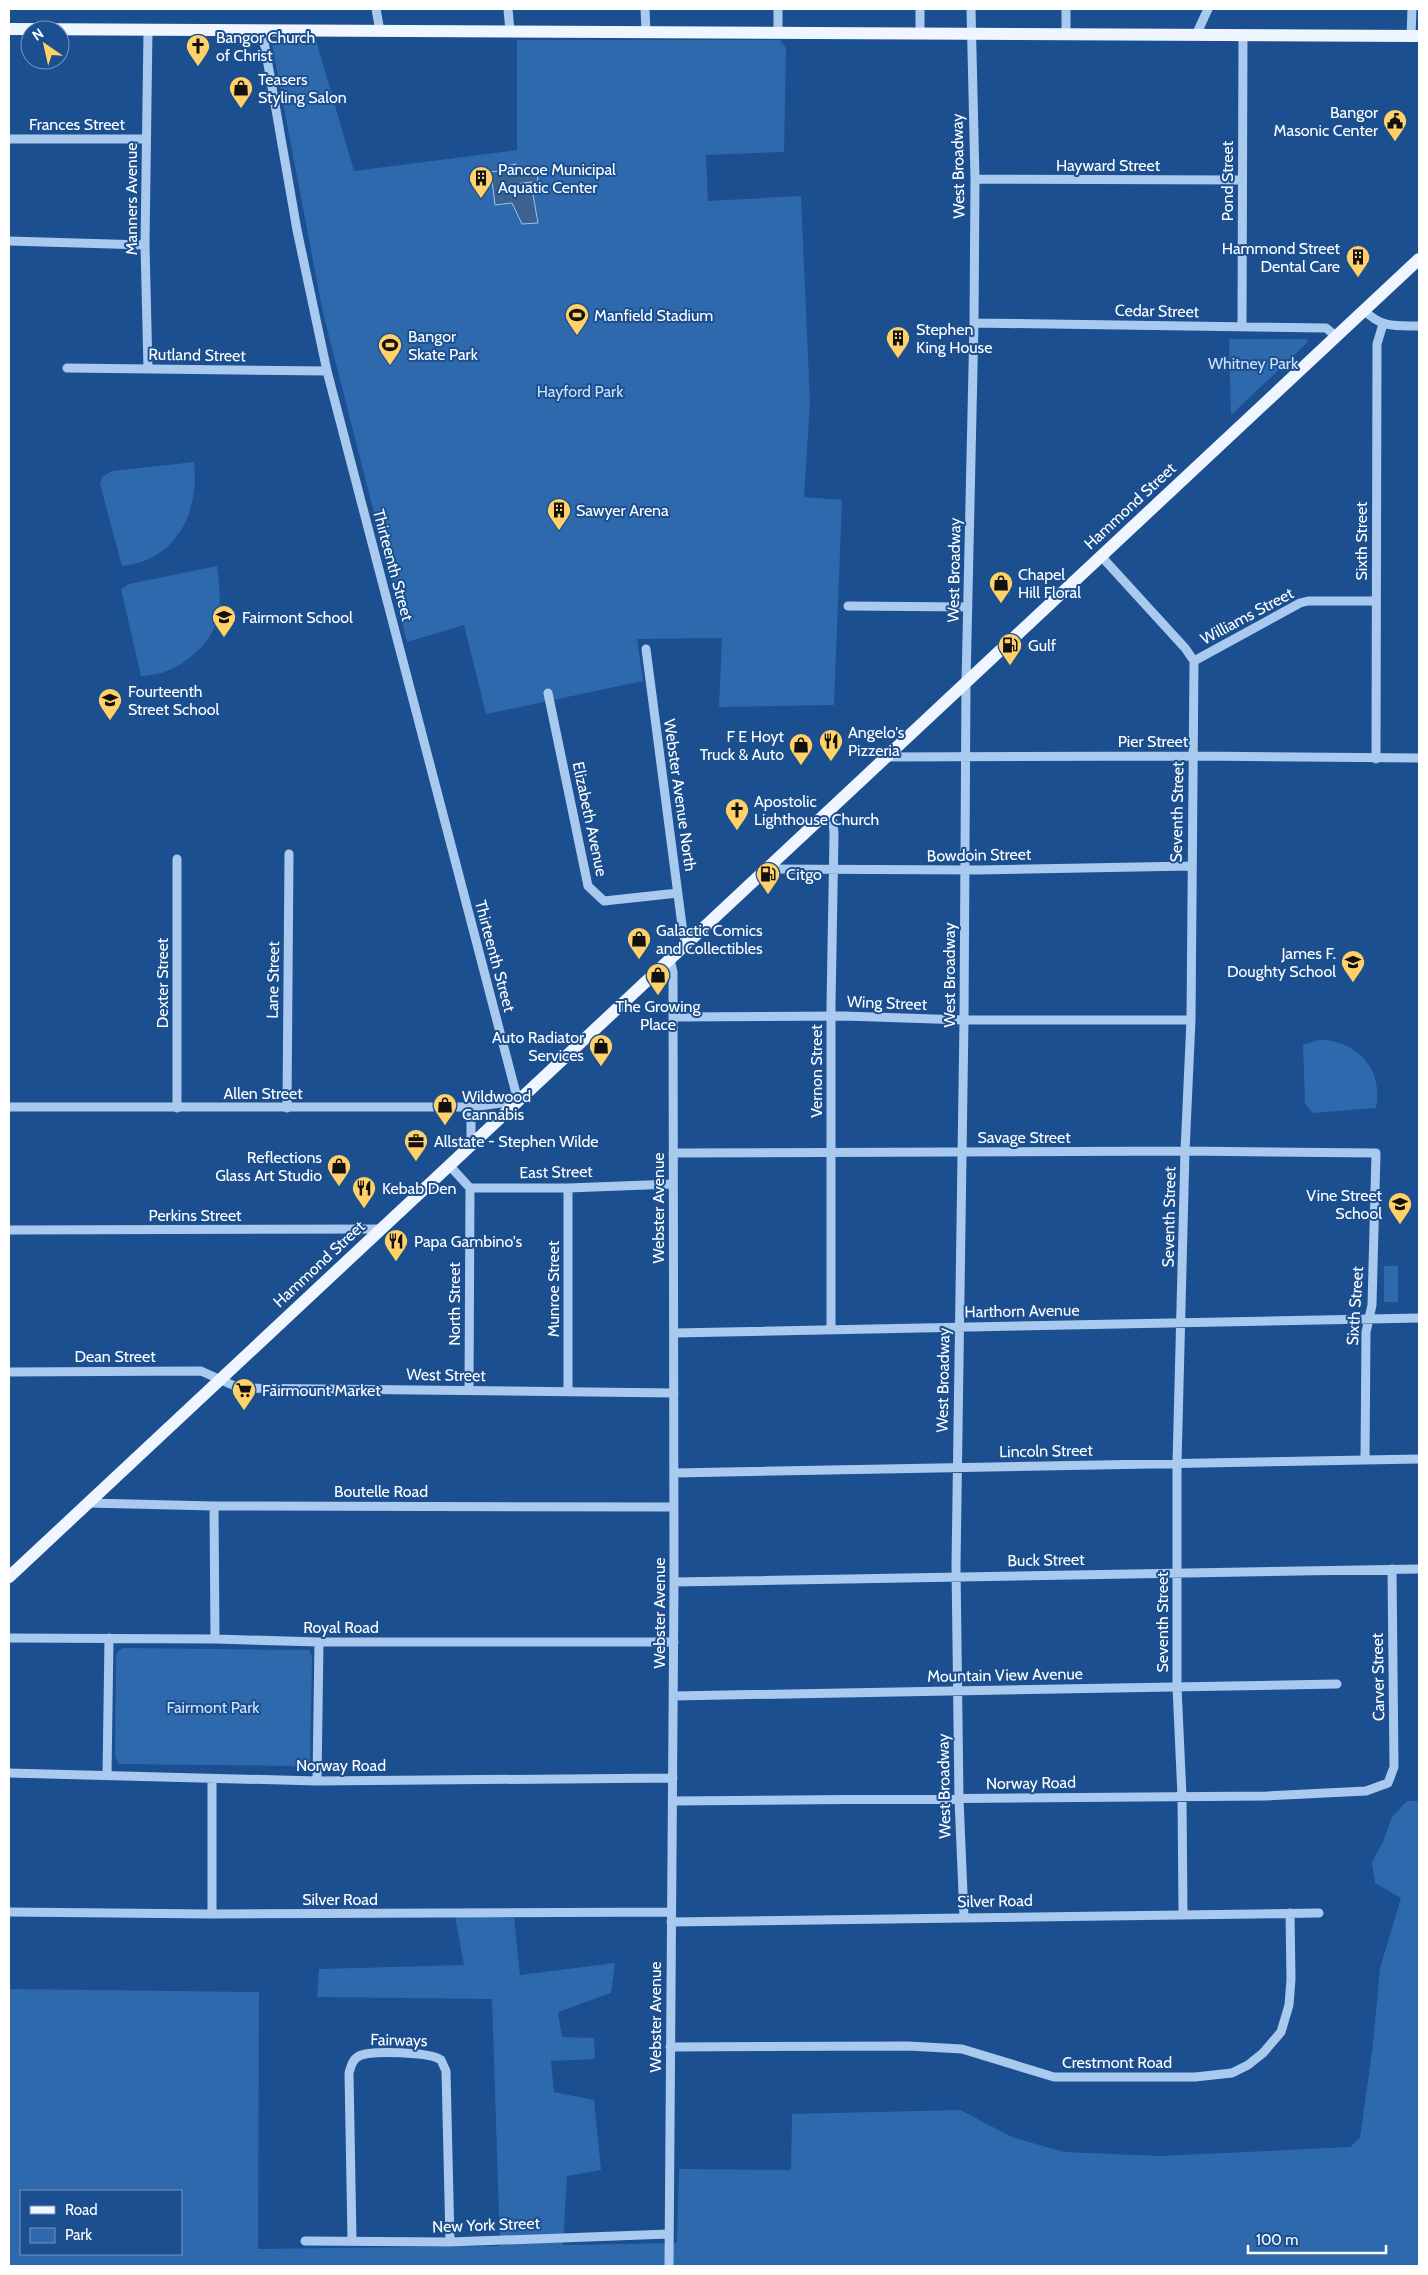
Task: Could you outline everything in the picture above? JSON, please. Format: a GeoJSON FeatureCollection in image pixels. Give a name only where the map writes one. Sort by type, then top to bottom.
{"type":"FeatureCollection","features":[{"type":"Feature","properties":{"kind":"main road"},"geometry":{"type":"LineString","coordinates":[[9,29],[1415,36]]}},
{"type":"Feature","properties":{"kind":"main road","name":"Hammond Street"},"geometry":{"type":"LineString","coordinates":[[9,1577],[1419,259]]}},
{"type":"Feature","properties":{"kind":"street"},"geometry":{"type":"LineString","coordinates":[[376,9],[380,31]]}},
{"type":"Feature","properties":{"kind":"street"},"geometry":{"type":"LineString","coordinates":[[508,9],[510,31]]}},
{"type":"Feature","properties":{"kind":"street"},"geometry":{"type":"LineString","coordinates":[[645,9],[646,32]]}},
{"type":"Feature","properties":{"kind":"street"},"geometry":{"type":"LineString","coordinates":[[778,9],[778,33]]}},
{"type":"Feature","properties":{"kind":"street"},"geometry":{"type":"LineString","coordinates":[[920,9],[920,34]]}},
{"type":"Feature","properties":{"kind":"street","name":"West Broadway"},"geometry":{"type":"LineString","coordinates":[[964,1917],[957,1691],[956,1468],[964,1020],[966,683],[974,323],[971,9]]}},
{"type":"Feature","properties":{"kind":"street"},"geometry":{"type":"LineString","coordinates":[[1066,9],[1066,34]]}},
{"type":"Feature","properties":{"kind":"street"},"geometry":{"type":"LineString","coordinates":[[1196,35],[1208,9]]}},
{"type":"Feature","properties":{"kind":"street"},"geometry":{"type":"LineString","coordinates":[[1412,9],[1415,36]]}},
{"type":"Feature","properties":{"kind":"street","name":"Manners Avenue"},"geometry":{"type":"LineString","coordinates":[[148,30],[145,245],[148,369]]}},
{"type":"Feature","properties":{"kind":"street","name":"Thirteenth Street"},"geometry":{"type":"LineString","coordinates":[[262,30],[297,230],[327,371],[518,1101]]}},
{"type":"Feature","properties":{"kind":"street","name":"Pond Street"},"geometry":{"type":"LineString","coordinates":[[1242,327],[1243,35]]}},
{"type":"Feature","properties":{"kind":"street","name":"Frances Street"},"geometry":{"type":"LineString","coordinates":[[9,139],[146,139]]}},
{"type":"Feature","properties":{"kind":"street","name":"Hayward Street"},"geometry":{"type":"LineString","coordinates":[[974,179],[1242,180]]}},
{"type":"Feature","properties":{"kind":"street"},"geometry":{"type":"LineString","coordinates":[[9,242],[145,245]]}},
{"type":"Feature","properties":{"kind":"street"},"geometry":{"type":"LineString","coordinates":[[1364,310],[1373,319],[1383,324],[1419,326]]}},
{"type":"Feature","properties":{"kind":"street","name":"Cedar Street"},"geometry":{"type":"LineString","coordinates":[[974,323],[1326,328],[1336,336]]}},
{"type":"Feature","properties":{"kind":"street","name":"Sixth Street"},"geometry":{"type":"LineString","coordinates":[[1376,759],[1377,344],[1383,324]]}},
{"type":"Feature","properties":{"kind":"street","name":"Rutland Street"},"geometry":{"type":"LineString","coordinates":[[67,368],[327,371]]}},
{"type":"Feature","properties":{"kind":"street"},"geometry":{"type":"LineString","coordinates":[[1101,556],[1185,648],[1194,661]]}},
{"type":"Feature","properties":{"kind":"street","name":"Williams Street"},"geometry":{"type":"LineString","coordinates":[[1194,661],[1300,603],[1308,601],[1376,601]]}},
{"type":"Feature","properties":{"kind":"street"},"geometry":{"type":"LineString","coordinates":[[848,606],[968,607]]}},
{"type":"Feature","properties":{"kind":"street","name":"Webster Avenue North"},"geometry":{"type":"LineString","coordinates":[[646,649],[682,933],[686,944]]}},
{"type":"Feature","properties":{"kind":"street","name":"Seventh Street"},"geometry":{"type":"LineString","coordinates":[[1183,1914],[1182,1796],[1177,1688],[1177,1464],[1185,1151],[1191,1020],[1194,661]]}},
{"type":"Feature","properties":{"kind":"street","name":"Elizabeth Avenue"},"geometry":{"type":"LineString","coordinates":[[548,693],[588,886],[604,900],[678,893]]}},
{"type":"Feature","properties":{"kind":"street","name":"Pier Street"},"geometry":{"type":"LineString","coordinates":[[886,757],[1193,756],[1419,758]]}},
{"type":"Feature","properties":{"kind":"street","name":"Vernon Street"},"geometry":{"type":"LineString","coordinates":[[825,814],[833,822],[831,1330]]}},
{"type":"Feature","properties":{"kind":"street","name":"Lane Street"},"geometry":{"type":"LineString","coordinates":[[286,1108],[289,854]]}},
{"type":"Feature","properties":{"kind":"street","name":"Dexter Street"},"geometry":{"type":"LineString","coordinates":[[177,859],[177,1108]]}},
{"type":"Feature","properties":{"kind":"street","name":"Bowdoin Street"},"geometry":{"type":"LineString","coordinates":[[767,868],[965,870],[1191,866]]}},
{"type":"Feature","properties":{"kind":"street","name":"Webster Avenue"},"geometry":{"type":"LineString","coordinates":[[669,2266],[674,1642],[673,972],[670,960]]}},
{"type":"Feature","properties":{"kind":"street","name":"Wing Street"},"geometry":{"type":"LineString","coordinates":[[673,1017],[1191,1020]]}},
{"type":"Feature","properties":{"kind":"street","name":"Allen Street"},"geometry":{"type":"LineString","coordinates":[[9,1106],[177,1108],[471,1107],[518,1101]]}},
{"type":"Feature","properties":{"kind":"street"},"geometry":{"type":"LineString","coordinates":[[471,1107],[471,1145]]}},
{"type":"Feature","properties":{"kind":"street","name":"Savage Street"},"geometry":{"type":"LineString","coordinates":[[673,1153],[1185,1151],[1376,1154]]}},
{"type":"Feature","properties":{"kind":"street","name":"Sixth Street"},"geometry":{"type":"LineString","coordinates":[[1365,1460],[1366,1332],[1372,1305],[1376,1154]]}},
{"type":"Feature","properties":{"kind":"street"},"geometry":{"type":"LineString","coordinates":[[450,1165],[470,1188]]}},
{"type":"Feature","properties":{"kind":"street","name":"East Street"},"geometry":{"type":"LineString","coordinates":[[470,1188],[568,1188],[673,1184]]}},
{"type":"Feature","properties":{"kind":"street","name":"North Street"},"geometry":{"type":"LineString","coordinates":[[469,1390],[470,1188]]}},
{"type":"Feature","properties":{"kind":"street","name":"Munroe Street"},"geometry":{"type":"LineString","coordinates":[[568,1188],[568,1391]]}},
{"type":"Feature","properties":{"kind":"street","name":"Perkins Street"},"geometry":{"type":"LineString","coordinates":[[9,1230],[381,1229]]}},
{"type":"Feature","properties":{"kind":"street","name":"Harthorn Avenue"},"geometry":{"type":"LineString","coordinates":[[674,1333],[1419,1318]]}},
{"type":"Feature","properties":{"kind":"street","name":"Dean Street"},"geometry":{"type":"LineString","coordinates":[[9,1372],[198,1371],[210,1373],[220,1379]]}},
{"type":"Feature","properties":{"kind":"street","name":"West Street"},"geometry":{"type":"LineString","coordinates":[[220,1379],[239,1388],[674,1393]]}},
{"type":"Feature","properties":{"kind":"street","name":"Lincoln Street"},"geometry":{"type":"LineString","coordinates":[[674,1472],[1419,1459]]}},
{"type":"Feature","properties":{"kind":"street","name":"Boutelle Road"},"geometry":{"type":"LineString","coordinates":[[88,1503],[214,1506],[674,1507]]}},
{"type":"Feature","properties":{"kind":"street"},"geometry":{"type":"LineString","coordinates":[[214,1506],[215,1639]]}},
{"type":"Feature","properties":{"kind":"street","name":"Carver Street"},"geometry":{"type":"LineString","coordinates":[[1388,1783],[1394,1767],[1392,1569]]}},
{"type":"Feature","properties":{"kind":"street","name":"Buck Street"},"geometry":{"type":"LineString","coordinates":[[674,1582],[1419,1569]]}},
{"type":"Feature","properties":{"kind":"street","name":"Royal Road"},"geometry":{"type":"LineString","coordinates":[[9,1638],[215,1639],[320,1642],[674,1642]]}},
{"type":"Feature","properties":{"kind":"street"},"geometry":{"type":"LineString","coordinates":[[107,1775],[109,1638]]}},
{"type":"Feature","properties":{"kind":"street"},"geometry":{"type":"LineString","coordinates":[[317,1781],[320,1642]]}},
{"type":"Feature","properties":{"kind":"street","name":"Mountain View Avenue"},"geometry":{"type":"LineString","coordinates":[[673,1696],[1337,1684]]}},
{"type":"Feature","properties":{"kind":"street","name":"Norway Road"},"geometry":{"type":"LineString","coordinates":[[9,1773],[317,1781],[672,1778]]}},
{"type":"Feature","properties":{"kind":"street"},"geometry":{"type":"LineString","coordinates":[[212,1779],[212,1914]]}},
{"type":"Feature","properties":{"kind":"street","name":"Norway Road"},"geometry":{"type":"LineString","coordinates":[[673,1801],[1268,1796],[1366,1792],[1388,1783]]}},
{"type":"Feature","properties":{"kind":"street","name":"Silver Road"},"geometry":{"type":"LineString","coordinates":[[9,1912],[671,1917],[964,1917],[1318,1913]]}},
{"type":"Feature","properties":{"kind":"street","name":"Crestmont Road"},"geometry":{"type":"LineString","coordinates":[[670,2047],[908,2046],[962,2049],[1054,2077],[1195,2077],[1232,2073],[1248,2065],[1264,2053],[1281,2032],[1289,2004],[1291,1979],[1290,1913]]}},
{"type":"Feature","properties":{"kind":"street","name":"Fairways"},"geometry":{"type":"LineString","coordinates":[[352,2240],[349,2073],[351,2066],[354,2059],[367,2054],[421,2054],[436,2056],[441,2060],[446,2071],[450,2242]]}},
{"type":"Feature","properties":{"kind":"street","name":"New York Street"},"geometry":{"type":"LineString","coordinates":[[305,2241],[450,2242],[669,2234]]}},
{"type":"Feature","properties":{"kind":"green space","name":"Hayford Park"},"geometry":{"type":"Polygon","coordinates":[[[275,40],[316,40],[354,171],[517,150],[517,40],[780,40],[786,48],[784,152],[706,155],[708,201],[801,196],[810,403],[804,497],[842,500],[834,705],[719,707],[722,638],[637,639],[643,681],[486,714],[464,625],[407,642],[323,313],[272,45],[275,40]]]}},
{"type":"Feature","properties":{"kind":"green space","name":"Whitney Park"},"geometry":{"type":"Polygon","coordinates":[[[1229,339],[1306,339],[1308,342],[1231,415],[1229,339]]]}},
{"type":"Feature","properties":{"kind":"green space"},"geometry":{"type":"Polygon","coordinates":[[[194,462],[195,481],[193,499],[188,516],[180,531],[170,544],[157,555],[141,562],[122,566],[100,484],[102,477],[112,471],[194,462]]]}},
{"type":"Feature","properties":{"kind":"green space"},"geometry":{"type":"Polygon","coordinates":[[[217,566],[220,593],[219,607],[214,629],[209,637],[197,652],[181,664],[161,673],[141,676],[121,589],[129,584],[217,566]]]}},
{"type":"Feature","properties":{"kind":"green space"},"geometry":{"type":"Polygon","coordinates":[[[1318,1040],[1332,1041],[1345,1045],[1365,1059],[1376,1081],[1376,1108],[1313,1113],[1305,1104],[1303,1045],[1318,1040]]]}},
{"type":"Feature","properties":{"kind":"green space"},"geometry":{"type":"Polygon","coordinates":[[[1384,1266],[1398,1266],[1398,1302],[1384,1302],[1384,1266]]]}},
{"type":"Feature","properties":{"kind":"green space","name":"Fairmont Park"},"geometry":{"type":"Polygon","coordinates":[[[123,1648],[309,1650],[312,1656],[310,1761],[301,1766],[119,1764],[115,1756],[116,1656],[118,1651],[123,1648]]]}},
{"type":"Feature","properties":{"kind":"green space"},"geometry":{"type":"Polygon","coordinates":[[[1407,1801],[1419,1801],[1419,2266],[9,2266],[9,1989],[259,1992],[258,2249],[500,2246],[492,1999],[317,1997],[319,1969],[464,1965],[455,1916],[514,1918],[520,1975],[615,1963],[611,1993],[558,2012],[562,2037],[594,2038],[595,2059],[551,2061],[554,2092],[594,2100],[601,2170],[567,2176],[563,2245],[677,2243],[679,2169],[791,2170],[792,2114],[960,2110],[1012,2137],[1064,2152],[1160,2156],[1350,2147],[1360,2138],[1373,2044],[1380,1968],[1401,1898],[1375,1883],[1372,1862],[1383,1842],[1392,1817],[1407,1801]]]}},
{"type":"Feature","properties":{"kind":"shaded area"},"geometry":{"type":"Polygon","coordinates":[[[516,164],[517,169],[536,166],[538,181],[516,184],[531,183],[538,223],[522,224],[512,203],[495,205],[491,172],[507,170],[507,166],[516,164]]]}},
{"type":"Feature","properties":{"kind":"place","name":"Bangor Church of Christ"},"geometry":{"type":"Point","coordinates":[198,67]}},
{"type":"Feature","properties":{"kind":"place","name":"Teasers Styling Salon"},"geometry":{"type":"Point","coordinates":[241,109]}},
{"type":"Feature","properties":{"kind":"place","name":"Bangor Masonic Center"},"geometry":{"type":"Point","coordinates":[1395,142]}},
{"type":"Feature","properties":{"kind":"place","name":"Pancoe Municipal Aquatic Center"},"geometry":{"type":"Point","coordinates":[481,199]}},
{"type":"Feature","properties":{"kind":"place","name":"Hammond Street Dental Care"},"geometry":{"type":"Point","coordinates":[1358,278]}},
{"type":"Feature","properties":{"kind":"place","name":"Manfield Stadium"},"geometry":{"type":"Point","coordinates":[577,336]}},
{"type":"Feature","properties":{"kind":"place","name":"Stephen King House"},"geometry":{"type":"Point","coordinates":[898,359]}},
{"type":"Feature","properties":{"kind":"place","name":"Bangor Skate Park"},"geometry":{"type":"Point","coordinates":[390,366]}},
{"type":"Feature","properties":{"kind":"place","name":"Sawyer Arena"},"geometry":{"type":"Point","coordinates":[559,531]}},
{"type":"Feature","properties":{"kind":"place","name":"Chapel Hill Floral"},"geometry":{"type":"Point","coordinates":[1001,604]}},
{"type":"Feature","properties":{"kind":"place","name":"Fairmont School"},"geometry":{"type":"Point","coordinates":[224,638]}},
{"type":"Feature","properties":{"kind":"place","name":"Gulf"},"geometry":{"type":"Point","coordinates":[1010,666]}},
{"type":"Feature","properties":{"kind":"place","name":"Fourteenth Street School"},"geometry":{"type":"Point","coordinates":[110,721]}},
{"type":"Feature","properties":{"kind":"place","name":"Angelo's Pizzeria"},"geometry":{"type":"Point","coordinates":[831,762]}},
{"type":"Feature","properties":{"kind":"place","name":"F E Hoyt Truck & Auto"},"geometry":{"type":"Point","coordinates":[801,766]}},
{"type":"Feature","properties":{"kind":"place","name":"Apostolic Lighthouse Church"},"geometry":{"type":"Point","coordinates":[737,831]}},
{"type":"Feature","properties":{"kind":"place","name":"Citgo"},"geometry":{"type":"Point","coordinates":[768,895]}},
{"type":"Feature","properties":{"kind":"place","name":"Galactic Comics and Collectibles"},"geometry":{"type":"Point","coordinates":[639,960]}},
{"type":"Feature","properties":{"kind":"place","name":"James F. Doughty School"},"geometry":{"type":"Point","coordinates":[1353,983]}},
{"type":"Feature","properties":{"kind":"place","name":"The Growing Place"},"geometry":{"type":"Point","coordinates":[658,996]}},
{"type":"Feature","properties":{"kind":"place","name":"Auto Radiator Services"},"geometry":{"type":"Point","coordinates":[601,1067]}},
{"type":"Feature","properties":{"kind":"place","name":"Wildwood Cannabis"},"geometry":{"type":"Point","coordinates":[445,1126]}},
{"type":"Feature","properties":{"kind":"place","name":"Allstate - Stephen Wilde"},"geometry":{"type":"Point","coordinates":[416,1162]}},
{"type":"Feature","properties":{"kind":"place","name":"Reflections Glass Art Studio"},"geometry":{"type":"Point","coordinates":[339,1187]}},
{"type":"Feature","properties":{"kind":"place","name":"Kebab Den"},"geometry":{"type":"Point","coordinates":[364,1209]}},
{"type":"Feature","properties":{"kind":"place","name":"Vine Street School"},"geometry":{"type":"Point","coordinates":[1400,1225]}},
{"type":"Feature","properties":{"kind":"place","name":"Papa Gambino's"},"geometry":{"type":"Point","coordinates":[396,1262]}},
{"type":"Feature","properties":{"kind":"place","name":"Fairmount Market"},"geometry":{"type":"Point","coordinates":[244,1411]}}]}
